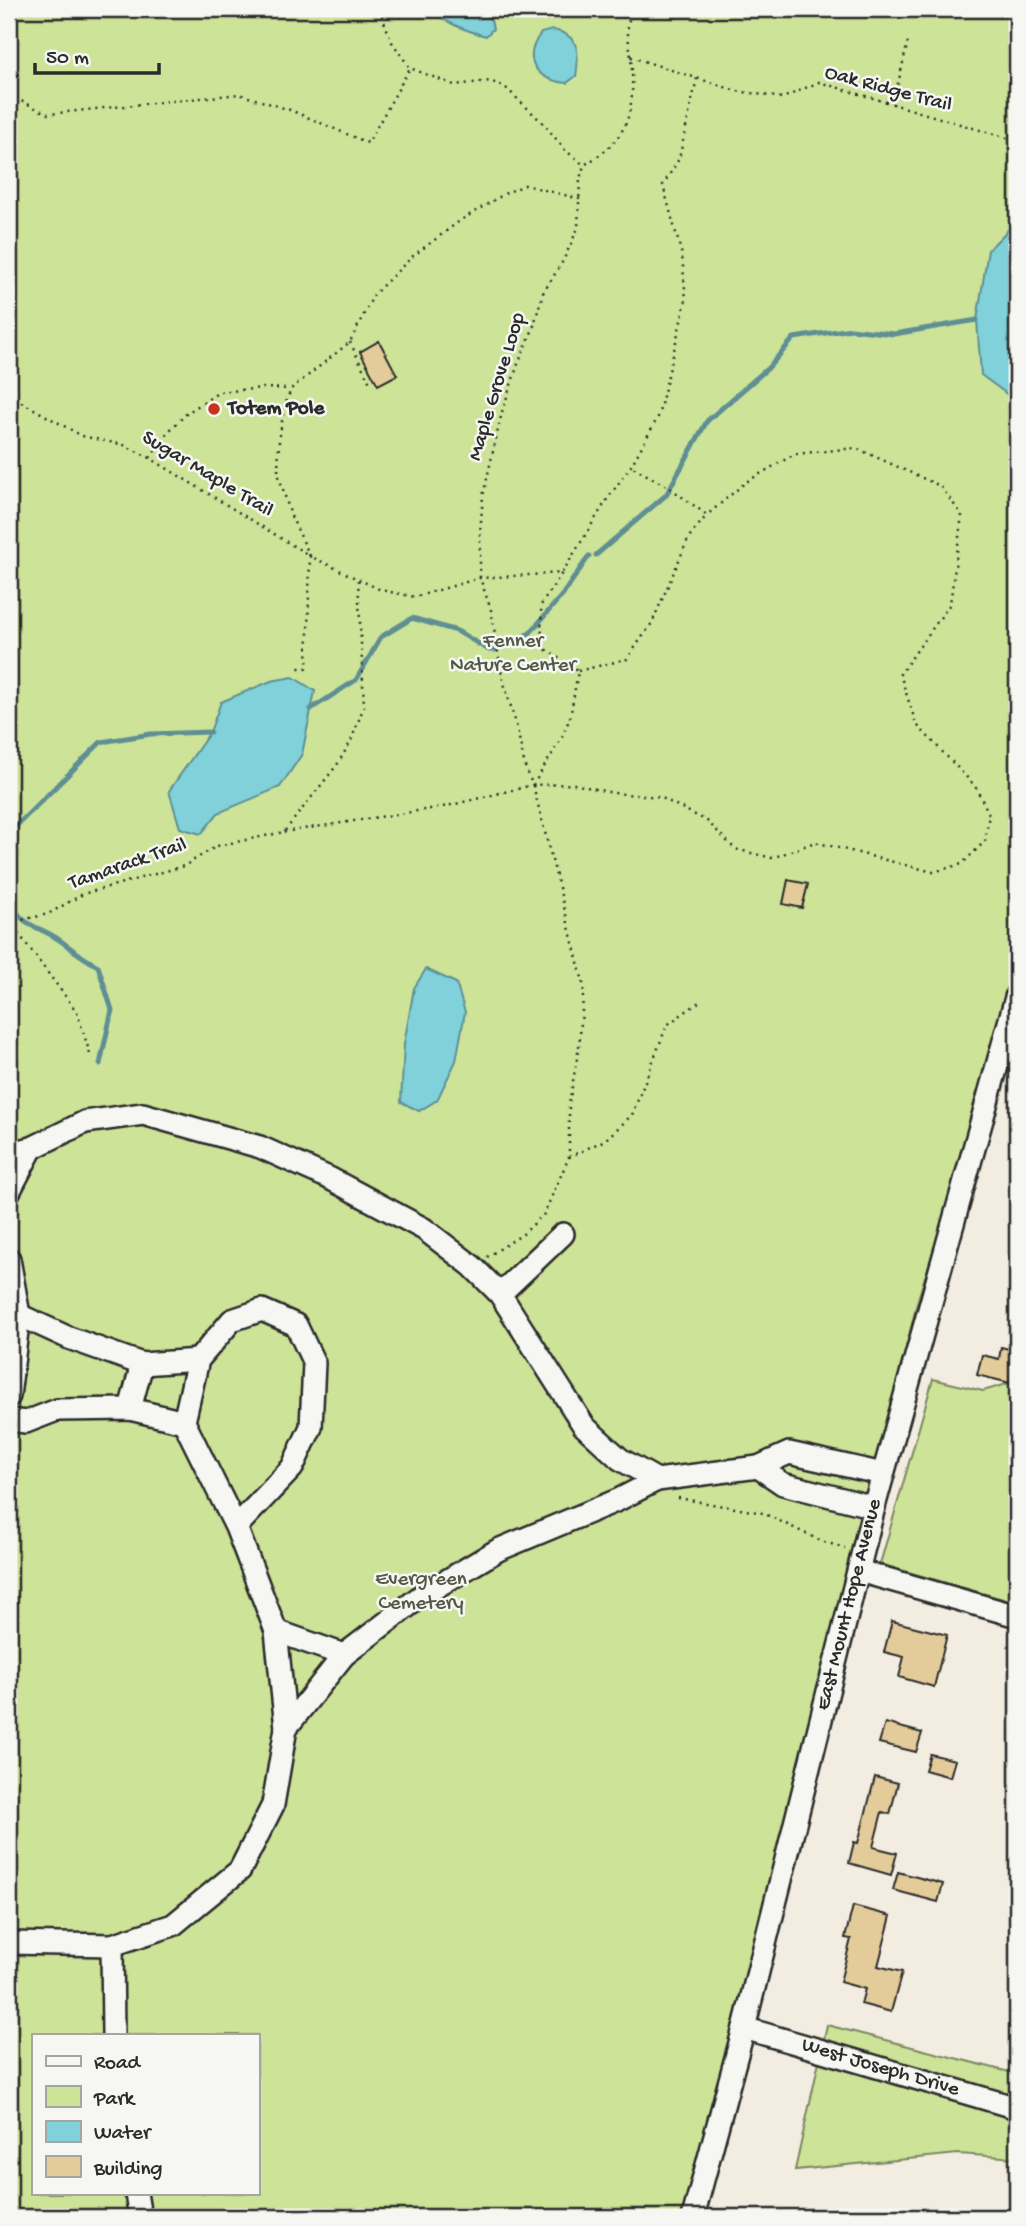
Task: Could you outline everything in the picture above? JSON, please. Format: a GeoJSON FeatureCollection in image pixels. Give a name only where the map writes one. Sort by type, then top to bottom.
{"type":"FeatureCollection","features":[{"type":"Feature","properties":{"kind":"street","name":"East Mount Hope Avenue"},"geometry":{"type":"LineString","coordinates":[[693,2217],[744,2028],[874,1507],[1017,994]]}},
{"type":"Feature","properties":{"kind":"street"},"geometry":{"type":"LineString","coordinates":[[9,1153],[32,1148],[85,1122],[143,1114],[260,1147],[329,1178],[424,1230],[472,1266],[500,1294],[584,1426],[620,1459],[657,1480]]}},
{"type":"Feature","properties":{"kind":"street"},"geometry":{"type":"LineString","coordinates":[[9,1192],[32,1148]]}},
{"type":"Feature","properties":{"kind":"street"},"geometry":{"type":"LineString","coordinates":[[500,1294],[563,1234]]}},
{"type":"Feature","properties":{"kind":"street"},"geometry":{"type":"LineString","coordinates":[[9,1259],[19,1315],[9,1396]]}},
{"type":"Feature","properties":{"kind":"street"},"geometry":{"type":"LineString","coordinates":[[9,1943],[112,1944],[173,1925],[240,1870],[273,1805],[286,1728],[276,1631],[236,1527],[184,1422],[198,1360],[232,1320],[262,1310],[296,1325],[314,1363],[311,1427],[292,1468],[236,1527]]}},
{"type":"Feature","properties":{"kind":"street"},"geometry":{"type":"LineString","coordinates":[[19,1315],[69,1338],[142,1364],[198,1360]]}},
{"type":"Feature","properties":{"kind":"street"},"geometry":{"type":"LineString","coordinates":[[130,1409],[142,1364]]}},
{"type":"Feature","properties":{"kind":"street"},"geometry":{"type":"LineString","coordinates":[[9,1420],[26,1422],[57,1410],[130,1409],[184,1422]]}},
{"type":"Feature","properties":{"kind":"street"},"geometry":{"type":"LineString","coordinates":[[286,1728],[344,1654],[421,1596],[498,1550],[618,1500],[657,1480],[758,1467],[789,1453],[883,1474]]}},
{"type":"Feature","properties":{"kind":"street"},"geometry":{"type":"LineString","coordinates":[[758,1467],[783,1483],[874,1507]]}},
{"type":"Feature","properties":{"kind":"street"},"geometry":{"type":"LineString","coordinates":[[859,1571],[1017,1616]]}},
{"type":"Feature","properties":{"kind":"street"},"geometry":{"type":"LineString","coordinates":[[276,1631],[344,1654]]}},
{"type":"Feature","properties":{"kind":"street"},"geometry":{"type":"LineString","coordinates":[[112,1944],[113,2034]]}},
{"type":"Feature","properties":{"kind":"street","name":"West Joseph Drive"},"geometry":{"type":"LineString","coordinates":[[744,2028],[1017,2108]]}},
{"type":"Feature","properties":{"kind":"street"},"geometry":{"type":"LineString","coordinates":[[136,2194],[140,2217]]}},
{"type":"Feature","properties":{"kind":"path"},"geometry":{"type":"LineString","coordinates":[[379,9],[392,42],[410,68],[454,85],[490,81],[505,88],[544,124],[565,150],[584,165],[600,156],[621,134],[633,104],[626,22],[633,9]]}},
{"type":"Feature","properties":{"kind":"path"},"geometry":{"type":"LineString","coordinates":[[668,9],[678,14],[689,14],[701,9]]}},
{"type":"Feature","properties":{"kind":"path"},"geometry":{"type":"LineString","coordinates":[[893,105],[909,37]]}},
{"type":"Feature","properties":{"kind":"path","name":"Oak Ridge Trail"},"geometry":{"type":"LineString","coordinates":[[631,57],[737,91],[783,98],[818,82],[1017,141]]}},
{"type":"Feature","properties":{"kind":"path"},"geometry":{"type":"LineString","coordinates":[[9,95],[48,114],[239,94],[290,110],[368,143],[410,68]]}},
{"type":"Feature","properties":{"kind":"path"},"geometry":{"type":"LineString","coordinates":[[631,466],[670,488],[707,515],[689,537],[652,623],[627,659],[578,671],[541,647],[541,605],[631,466],[658,417],[686,300],[682,255],[663,185],[679,159],[697,78]]}},
{"type":"Feature","properties":{"kind":"path","name":"Maple Grove Loop"},"geometry":{"type":"LineString","coordinates":[[569,1157],[569,1104],[579,1047],[584,986],[502,676],[491,610],[480,579],[480,533],[483,496],[502,412],[533,329],[543,293],[563,261],[578,228],[580,179],[584,165]]}},
{"type":"Feature","properties":{"kind":"path"},"geometry":{"type":"LineString","coordinates":[[298,668],[307,668],[310,556],[291,516],[278,473],[282,419],[291,389],[350,342],[374,294],[413,256],[461,220],[525,185],[580,199]]}},
{"type":"Feature","properties":{"kind":"path"},"geometry":{"type":"LineString","coordinates":[[350,342],[370,383]]}},
{"type":"Feature","properties":{"kind":"path"},"geometry":{"type":"LineString","coordinates":[[150,458],[167,433],[187,413],[219,392],[264,387],[291,389]]}},
{"type":"Feature","properties":{"kind":"path","name":"Sugar Maple Trail"},"geometry":{"type":"LineString","coordinates":[[9,395],[82,436],[124,445],[150,458],[310,556]]}},
{"type":"Feature","properties":{"kind":"path","name":"Tamarack Trail"},"geometry":{"type":"LineString","coordinates":[[9,922],[48,914],[83,894],[184,866],[217,846],[284,832],[443,807],[533,785],[574,784],[613,793],[660,797],[708,821],[735,849],[772,858],[815,842],[933,872],[962,864],[985,841],[989,814],[975,786],[916,723],[900,674],[950,604],[962,515],[940,486],[856,448],[795,454],[746,482],[707,515]]}},
{"type":"Feature","properties":{"kind":"path"},"geometry":{"type":"LineString","coordinates":[[310,556],[381,590],[415,597],[480,579],[562,573]]}},
{"type":"Feature","properties":{"kind":"path"},"geometry":{"type":"LineString","coordinates":[[284,832],[337,765],[351,741],[364,706],[358,579]]}},
{"type":"Feature","properties":{"kind":"path"},"geometry":{"type":"LineString","coordinates":[[533,785],[560,741],[570,718],[578,671]]}},
{"type":"Feature","properties":{"kind":"path"},"geometry":{"type":"LineString","coordinates":[[9,922],[77,1012],[90,1054]]}},
{"type":"Feature","properties":{"kind":"path"},"geometry":{"type":"LineString","coordinates":[[472,1266],[523,1234],[544,1214],[569,1157],[605,1140],[632,1115],[667,1025],[702,1000]]}},
{"type":"Feature","properties":{"kind":"path"},"geometry":{"type":"LineString","coordinates":[[657,1480],[676,1497],[763,1513],[809,1536],[847,1548]]}},
{"type":"Feature","properties":{"kind":"green space"},"geometry":{"type":"Polygon","coordinates":[[[9,9],[1017,9],[1017,989],[918,1299],[691,2217],[9,2217],[9,9]]]}},
{"type":"Feature","properties":{"kind":"green space"},"geometry":{"type":"Polygon","coordinates":[[[933,1379],[983,1391],[1017,1381],[1017,1603],[880,1564],[933,1379]]]}},
{"type":"Feature","properties":{"kind":"green space"},"geometry":{"type":"Polygon","coordinates":[[[827,2025],[1017,2074],[1017,2158],[958,2154],[795,2170],[827,2025]]]}},
{"type":"Feature","properties":{"kind":"water"},"geometry":{"type":"Polygon","coordinates":[[[429,9],[479,9],[491,20],[493,29],[486,36],[478,34],[449,22],[429,9]]]}},
{"type":"Feature","properties":{"kind":"water"},"geometry":{"type":"Polygon","coordinates":[[[552,30],[568,35],[576,46],[576,76],[567,83],[547,78],[535,67],[532,60],[535,43],[541,33],[552,30]]]}},
{"type":"Feature","properties":{"kind":"water"},"geometry":{"type":"Polygon","coordinates":[[[1017,221],[1015,400],[981,375],[977,320],[988,250],[1017,221]]]}},
{"type":"Feature","properties":{"kind":"water"},"geometry":{"type":"Polygon","coordinates":[[[293,677],[315,691],[302,754],[280,787],[218,813],[201,834],[180,828],[169,791],[210,732],[221,702],[271,681],[293,677]]]}},
{"type":"Feature","properties":{"kind":"water"},"geometry":{"type":"Polygon","coordinates":[[[426,969],[456,983],[465,1012],[456,1061],[437,1100],[419,1111],[401,1102],[404,1044],[414,988],[426,969]]]}},
{"type":"Feature","properties":{"kind":"building"},"geometry":{"type":"Polygon","coordinates":[[[379,341],[397,375],[378,385],[360,352],[379,341]]]}},
{"type":"Feature","properties":{"kind":"building"},"geometry":{"type":"Polygon","coordinates":[[[788,880],[808,884],[802,908],[783,904],[788,880]]]}},
{"type":"Feature","properties":{"kind":"building"},"geometry":{"type":"Polygon","coordinates":[[[1001,1347],[1017,1351],[1010,1383],[977,1375],[982,1355],[999,1359],[1001,1347]]]}},
{"type":"Feature","properties":{"kind":"building"},"geometry":{"type":"Polygon","coordinates":[[[892,1621],[947,1635],[934,1687],[899,1677],[904,1657],[884,1652],[892,1621]]]}},
{"type":"Feature","properties":{"kind":"building"},"geometry":{"type":"Polygon","coordinates":[[[885,1723],[922,1733],[916,1752],[879,1743],[885,1723]]]}},
{"type":"Feature","properties":{"kind":"building"},"geometry":{"type":"Polygon","coordinates":[[[930,1754],[955,1760],[950,1777],[925,1770],[930,1754]]]}},
{"type":"Feature","properties":{"kind":"building"},"geometry":{"type":"Polygon","coordinates":[[[875,1777],[898,1783],[890,1814],[882,1812],[873,1847],[897,1853],[891,1875],[849,1863],[854,1842],[858,1843],[875,1777]]]}},
{"type":"Feature","properties":{"kind":"building"},"geometry":{"type":"Polygon","coordinates":[[[898,1872],[943,1884],[938,1902],[893,1890],[898,1872]]]}},
{"type":"Feature","properties":{"kind":"building"},"geometry":{"type":"Polygon","coordinates":[[[853,1906],[891,1916],[878,1966],[902,1972],[891,2012],[861,2004],[865,1989],[840,1982],[851,1939],[845,1938],[853,1906]]]}},
{"type":"Feature","properties":{"kind":"waterway"},"geometry":{"type":"LineString","coordinates":[[596,555],[666,495],[707,421],[768,368],[794,338],[851,329],[894,334],[977,320]]}},
{"type":"Feature","properties":{"kind":"waterway"},"geometry":{"type":"LineString","coordinates":[[500,647],[530,633],[563,594],[589,556]]}},
{"type":"Feature","properties":{"kind":"waterway"},"geometry":{"type":"LineString","coordinates":[[311,709],[356,680],[381,637],[412,618],[457,631],[489,650],[495,650]]}},
{"type":"Feature","properties":{"kind":"waterway"},"geometry":{"type":"LineString","coordinates":[[9,833],[101,742],[151,734],[210,732]]}},
{"type":"Feature","properties":{"kind":"waterway"},"geometry":{"type":"LineString","coordinates":[[9,900],[26,922],[53,936],[98,966],[112,1010],[100,1064]]}},
{"type":"Feature","properties":{"kind":"place","name":"Totem Pole"},"geometry":{"type":"Point","coordinates":[214,409]}},
{"type":"Feature","properties":{"kind":"park label","name":"Fenner Nature Center"},"geometry":{"type":"Point","coordinates":[513,654]}},
{"type":"Feature","properties":{"kind":"park label","name":"Evergreen Cemetery"},"geometry":{"type":"Point","coordinates":[421,1592]}}]}
